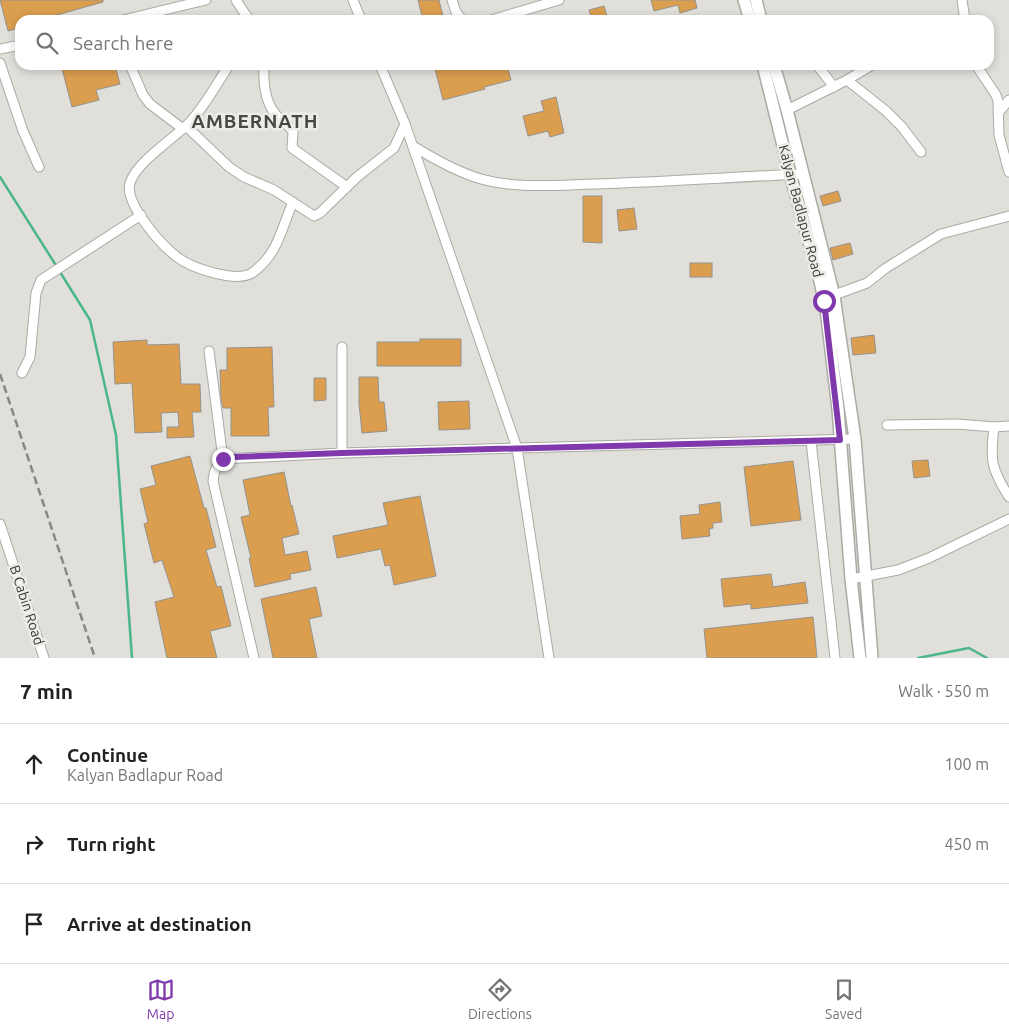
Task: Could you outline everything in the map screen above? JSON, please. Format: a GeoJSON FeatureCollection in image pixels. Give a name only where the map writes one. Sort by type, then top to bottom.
{"type":"FeatureCollection","features":[{"type":"Feature","properties":{"kind":"main road"},"geometry":{"type":"LineString","coordinates":[[744,0],[748,15]]}},
{"type":"Feature","properties":{"kind":"main road"},"geometry":{"type":"LineString","coordinates":[[756,0],[760,15]]}},
{"type":"Feature","properties":{"kind":"main road","name":"Kalyan Badlapur Road"},"geometry":{"type":"LineString","coordinates":[[764,70],[790,174],[829,297],[831,350],[840,440],[850,579],[860,658]]}},
{"type":"Feature","properties":{"kind":"main road","name":"Kalyan Badlapur Road"},"geometry":{"type":"LineString","coordinates":[[776,70],[788,110],[803,174],[829,297],[855,439],[871,658]]}},
{"type":"Feature","properties":{"kind":"street"},"geometry":{"type":"LineString","coordinates":[[144,15],[206,0]]}},
{"type":"Feature","properties":{"kind":"street"},"geometry":{"type":"LineString","coordinates":[[236,0],[246,15]]}},
{"type":"Feature","properties":{"kind":"street"},"geometry":{"type":"LineString","coordinates":[[353,0],[359,15]]}},
{"type":"Feature","properties":{"kind":"street"},"geometry":{"type":"LineString","coordinates":[[452,0],[458,15]]}},
{"type":"Feature","properties":{"kind":"street"},"geometry":{"type":"LineString","coordinates":[[509,15],[559,0]]}},
{"type":"Feature","properties":{"kind":"street"},"geometry":{"type":"LineString","coordinates":[[962,0],[964,15]]}},
{"type":"Feature","properties":{"kind":"street"},"geometry":{"type":"LineString","coordinates":[[0,49],[15,45]]}},
{"type":"Feature","properties":{"kind":"street"},"geometry":{"type":"LineString","coordinates":[[0,63],[23,131],[39,167]]}},
{"type":"Feature","properties":{"kind":"street"},"geometry":{"type":"LineString","coordinates":[[132,70],[143,95],[150,104],[184,128],[228,167],[244,177],[274,190],[310,214],[317,216],[347,187],[394,148],[405,124]]}},
{"type":"Feature","properties":{"kind":"street"},"geometry":{"type":"LineString","coordinates":[[227,70],[212,94],[184,128],[144,162],[130,183],[129,191],[132,200],[160,242],[178,258],[212,272],[237,276],[250,274],[263,264],[273,252],[293,202]]}},
{"type":"Feature","properties":{"kind":"street"},"geometry":{"type":"LineString","coordinates":[[264,70],[264,82],[271,108],[294,132],[292,148],[347,187]]}},
{"type":"Feature","properties":{"kind":"street"},"geometry":{"type":"LineString","coordinates":[[382,70],[413,146],[517,448],[549,658]]}},
{"type":"Feature","properties":{"kind":"street"},"geometry":{"type":"LineString","coordinates":[[821,70],[834,87]]}},
{"type":"Feature","properties":{"kind":"street"},"geometry":{"type":"LineString","coordinates":[[788,110],[864,70]]}},
{"type":"Feature","properties":{"kind":"street"},"geometry":{"type":"LineString","coordinates":[[979,70],[998,101],[999,135],[1009,172]]}},
{"type":"Feature","properties":{"kind":"street"},"geometry":{"type":"LineString","coordinates":[[847,80],[886,111],[902,127],[921,152]]}},
{"type":"Feature","properties":{"kind":"street"},"geometry":{"type":"LineString","coordinates":[[998,114],[1008,104]]}},
{"type":"Feature","properties":{"kind":"street"},"geometry":{"type":"LineString","coordinates":[[413,146],[456,169],[481,179],[506,184],[643,182],[803,174]]}},
{"type":"Feature","properties":{"kind":"street"},"geometry":{"type":"LineString","coordinates":[[22,373],[30,357],[38,284],[49,274],[141,215]]}},
{"type":"Feature","properties":{"kind":"street"},"geometry":{"type":"LineString","coordinates":[[829,297],[867,283],[886,268],[941,234],[1009,216]]}},
{"type":"Feature","properties":{"kind":"street"},"geometry":{"type":"LineString","coordinates":[[342,348],[342,453]]}},
{"type":"Feature","properties":{"kind":"street"},"geometry":{"type":"LineString","coordinates":[[209,351],[223,459]]}},
{"type":"Feature","properties":{"kind":"street"},"geometry":{"type":"LineString","coordinates":[[887,426],[958,424],[994,428],[1009,426]]}},
{"type":"Feature","properties":{"kind":"street"},"geometry":{"type":"LineString","coordinates":[[994,428],[991,455],[993,465],[999,481],[1009,497]]}},
{"type":"Feature","properties":{"kind":"street"},"geometry":{"type":"LineString","coordinates":[[254,658],[213,481],[218,464],[223,459],[342,453],[855,439]]}},
{"type":"Feature","properties":{"kind":"street"},"geometry":{"type":"LineString","coordinates":[[811,441],[835,658]]}},
{"type":"Feature","properties":{"kind":"street"},"geometry":{"type":"LineString","coordinates":[[850,579],[898,570],[929,558],[1009,519]]}},
{"type":"Feature","properties":{"kind":"street","name":"B Cabin Road"},"geometry":{"type":"LineString","coordinates":[[0,524],[44,658]]}},
{"type":"Feature","properties":{"kind":"building"},"geometry":{"type":"Polygon","coordinates":[[[0,0],[103,0],[103,2],[57,15],[15,15],[15,29],[8,31],[0,0]]]}},
{"type":"Feature","properties":{"kind":"building"},"geometry":{"type":"Polygon","coordinates":[[[418,0],[439,0],[443,15],[422,15],[418,0]]]}},
{"type":"Feature","properties":{"kind":"building"},"geometry":{"type":"Polygon","coordinates":[[[651,0],[695,0],[697,8],[680,13],[678,5],[654,11],[651,0]]]}},
{"type":"Feature","properties":{"kind":"building"},"geometry":{"type":"Polygon","coordinates":[[[604,6],[607,15],[590,15],[589,10],[604,6]]]}},
{"type":"Feature","properties":{"kind":"building"},"geometry":{"type":"Polygon","coordinates":[[[62,70],[116,70],[120,84],[96,90],[99,100],[72,107],[62,70]]]}},
{"type":"Feature","properties":{"kind":"building"},"geometry":{"type":"Polygon","coordinates":[[[435,70],[508,70],[511,80],[443,100],[435,70]]]}},
{"type":"Feature","properties":{"kind":"building"},"geometry":{"type":"Polygon","coordinates":[[[556,97],[564,133],[550,137],[548,131],[528,136],[523,116],[544,111],[541,101],[556,97]]]}},
{"type":"Feature","properties":{"kind":"building"},"geometry":{"type":"Polygon","coordinates":[[[838,191],[841,201],[823,206],[820,196],[838,191]]]}},
{"type":"Feature","properties":{"kind":"building"},"geometry":{"type":"Polygon","coordinates":[[[583,196],[602,196],[602,243],[583,242],[583,196]]]}},
{"type":"Feature","properties":{"kind":"building"},"geometry":{"type":"Polygon","coordinates":[[[634,208],[637,229],[619,231],[617,210],[634,208]]]}},
{"type":"Feature","properties":{"kind":"building"},"geometry":{"type":"Polygon","coordinates":[[[850,243],[853,254],[833,260],[830,248],[850,243]]]}},
{"type":"Feature","properties":{"kind":"building"},"geometry":{"type":"Polygon","coordinates":[[[690,263],[712,263],[712,277],[690,277],[690,263]]]}},
{"type":"Feature","properties":{"kind":"building"},"geometry":{"type":"Polygon","coordinates":[[[874,335],[876,353],[853,355],[851,338],[874,335]]]}},
{"type":"Feature","properties":{"kind":"building"},"geometry":{"type":"Polygon","coordinates":[[[420,339],[461,339],[461,366],[377,366],[377,342],[420,342],[420,339]]]}},
{"type":"Feature","properties":{"kind":"building"},"geometry":{"type":"Polygon","coordinates":[[[147,340],[147,345],[179,344],[181,384],[200,384],[201,412],[192,412],[194,437],[167,438],[167,427],[179,427],[178,412],[161,413],[162,432],[135,433],[132,383],[115,384],[113,342],[147,340]]]}},
{"type":"Feature","properties":{"kind":"building"},"geometry":{"type":"Polygon","coordinates":[[[272,347],[274,407],[268,407],[269,436],[231,436],[231,408],[223,408],[221,399],[220,370],[227,370],[227,348],[272,347]]]}},
{"type":"Feature","properties":{"kind":"building"},"geometry":{"type":"Polygon","coordinates":[[[359,377],[378,377],[379,402],[384,402],[387,431],[362,433],[359,377]]]}},
{"type":"Feature","properties":{"kind":"building"},"geometry":{"type":"Polygon","coordinates":[[[314,378],[326,378],[326,400],[314,401],[314,378]]]}},
{"type":"Feature","properties":{"kind":"building"},"geometry":{"type":"Polygon","coordinates":[[[469,401],[470,429],[439,430],[438,402],[469,401]]]}},
{"type":"Feature","properties":{"kind":"building"},"geometry":{"type":"Polygon","coordinates":[[[190,456],[216,547],[206,550],[217,587],[221,586],[231,626],[210,631],[217,658],[167,658],[155,602],[174,597],[162,560],[154,563],[144,524],[148,522],[140,489],[156,485],[151,466],[190,456]]]}},
{"type":"Feature","properties":{"kind":"building"},"geometry":{"type":"Polygon","coordinates":[[[928,460],[930,476],[914,478],[912,461],[928,460]]]}},
{"type":"Feature","properties":{"kind":"building"},"geometry":{"type":"Polygon","coordinates":[[[793,461],[801,520],[751,526],[744,467],[793,461]]]}},
{"type":"Feature","properties":{"kind":"building"},"geometry":{"type":"Polygon","coordinates":[[[284,472],[299,534],[282,538],[285,555],[307,551],[311,570],[290,574],[291,579],[255,587],[249,558],[251,558],[241,517],[250,515],[243,480],[284,472]]]}},
{"type":"Feature","properties":{"kind":"building"},"geometry":{"type":"Polygon","coordinates":[[[420,496],[436,576],[394,585],[390,565],[385,566],[381,549],[337,558],[333,536],[388,525],[383,503],[420,496]]]}},
{"type":"Feature","properties":{"kind":"building"},"geometry":{"type":"Polygon","coordinates":[[[720,502],[722,522],[713,523],[713,528],[709,529],[710,536],[682,539],[680,516],[700,514],[699,505],[720,502]]]}},
{"type":"Feature","properties":{"kind":"building"},"geometry":{"type":"Polygon","coordinates":[[[771,574],[773,587],[805,582],[808,603],[751,609],[751,604],[724,607],[721,579],[771,574]]]}},
{"type":"Feature","properties":{"kind":"building"},"geometry":{"type":"Polygon","coordinates":[[[316,587],[322,616],[309,619],[317,658],[273,658],[261,599],[316,587]]]}},
{"type":"Feature","properties":{"kind":"building"},"geometry":{"type":"Polygon","coordinates":[[[813,617],[817,658],[707,658],[704,629],[813,617]]]}},
{"type":"Feature","properties":{"kind":"waterway"},"geometry":{"type":"LineString","coordinates":[[0,177],[57,267]]}},
{"type":"Feature","properties":{"kind":"waterway"},"geometry":{"type":"LineString","coordinates":[[60,272],[90,320],[116,435],[132,658]]}},
{"type":"Feature","properties":{"kind":"waterway"},"geometry":{"type":"LineString","coordinates":[[918,658],[969,648],[987,658]]}},
{"type":"Feature","properties":{"kind":"railway"},"geometry":{"type":"LineString","coordinates":[[0,374],[95,658]]}},
{"type":"Feature","properties":{"kind":"district","name":"AMBERNATH"},"geometry":{"type":"Point","coordinates":[255,121]}},
{"type":"Feature","properties":{"kind":"route"},"geometry":{"type":"LineString","coordinates":[[223,459],[342,453],[840,440],[838,409],[824,301]]}}]}
